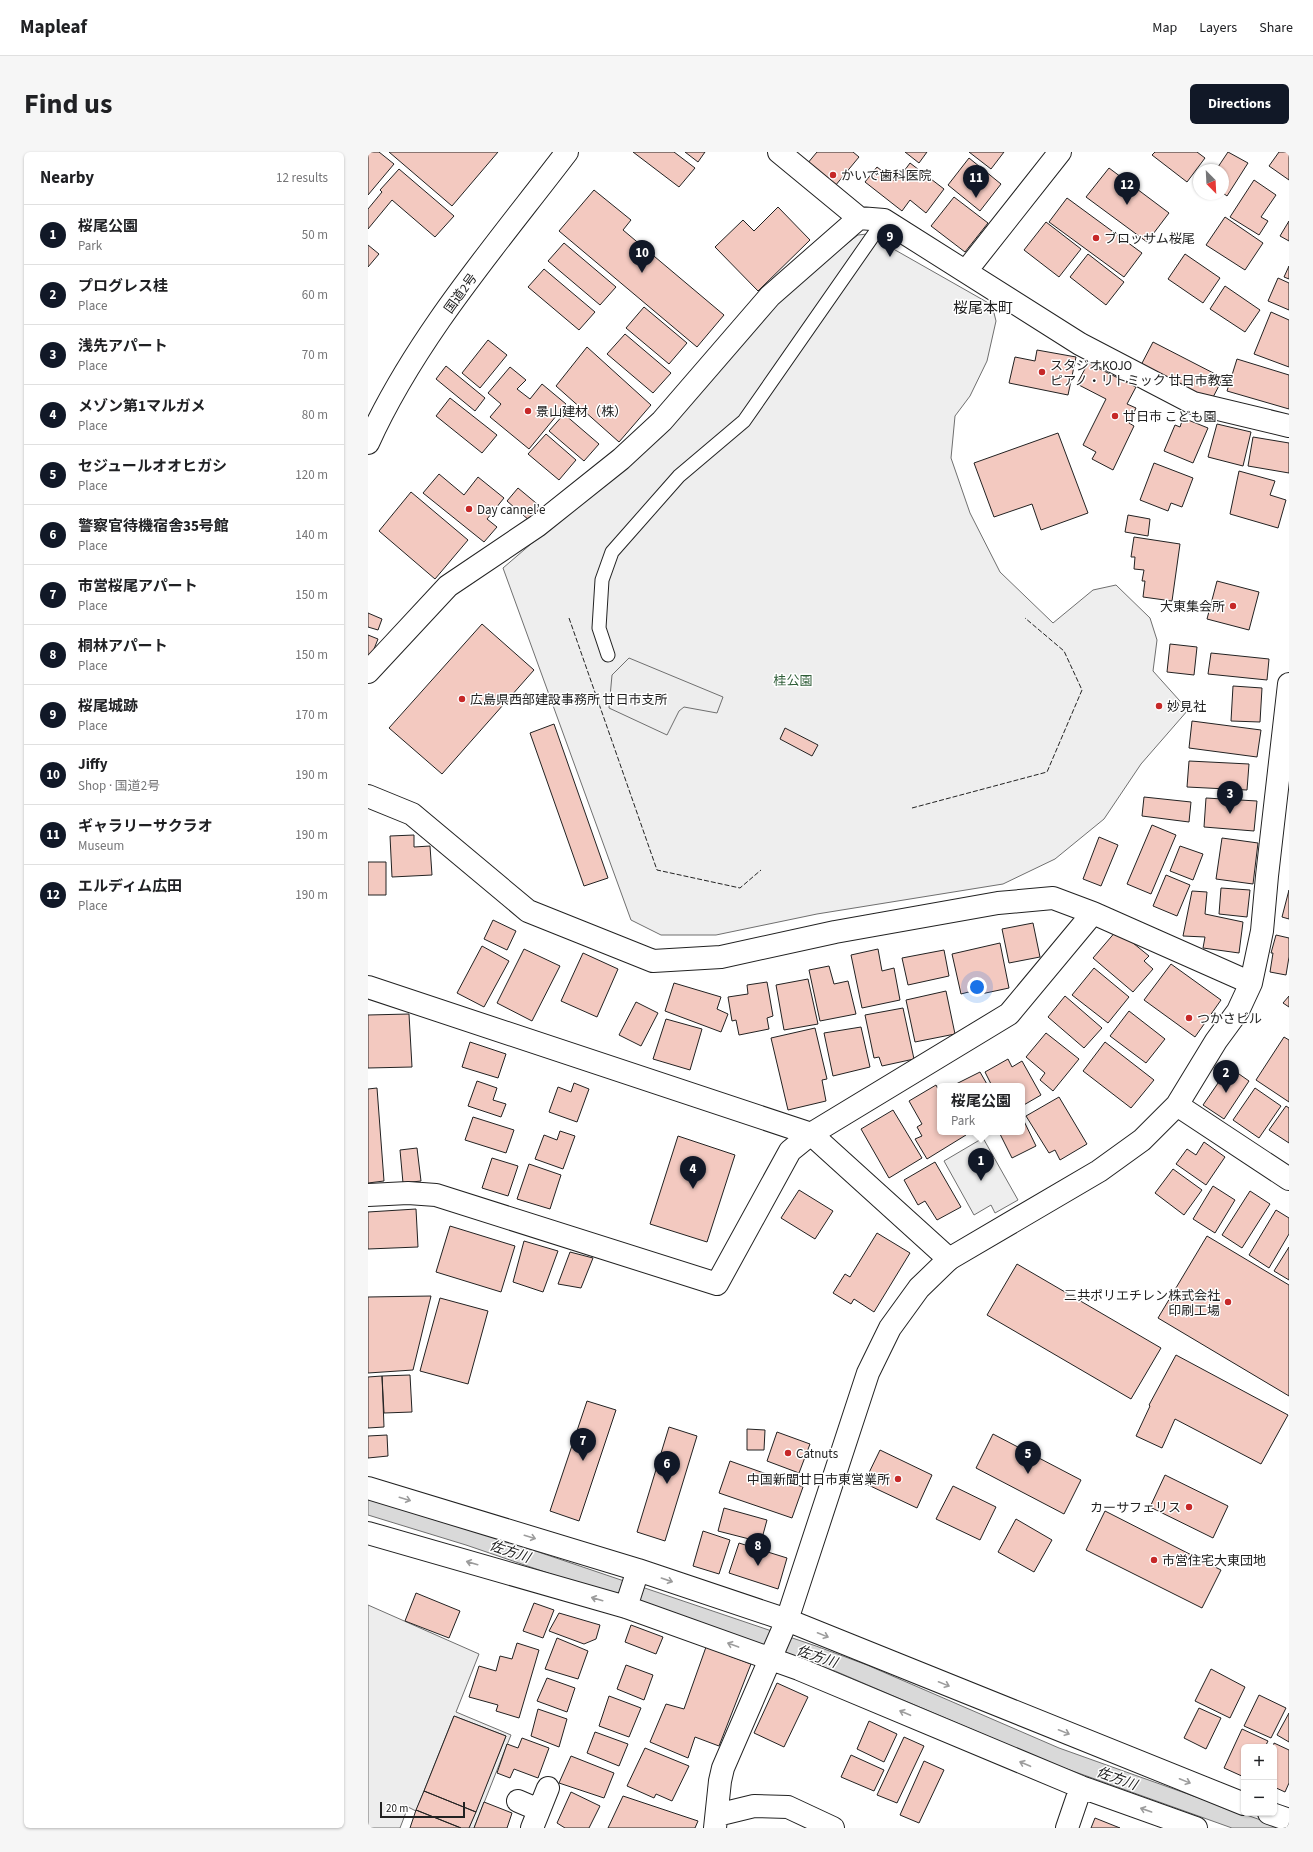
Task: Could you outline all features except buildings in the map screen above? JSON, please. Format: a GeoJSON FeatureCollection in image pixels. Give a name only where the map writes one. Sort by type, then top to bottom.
{"type":"FeatureCollection","features":[{"type":"Feature","properties":{"kind":"main road","name":"国道2号"},"geometry":{"type":"LineString","coordinates":[[368,443],[395,390],[425,341],[458,295],[567,152]]}},
{"type":"Feature","properties":{"kind":"main road"},"geometry":{"type":"LineString","coordinates":[[778,152],[859,218],[884,220],[1080,344],[1194,403],[1289,426]]}},
{"type":"Feature","properties":{"kind":"main road"},"geometry":{"type":"LineString","coordinates":[[966,271],[1060,152]]}},
{"type":"Feature","properties":{"kind":"main road"},"geometry":{"type":"LineString","coordinates":[[368,672],[448,586],[537,526],[626,454],[662,421],[770,296],[859,218]]}},
{"type":"Feature","properties":{"kind":"main road"},"geometry":{"type":"LineString","coordinates":[[833,1828],[788,1807],[754,1806],[716,1822],[720,1781],[723,1768],[787,1620],[868,1373],[890,1328],[919,1288],[949,1258],[1099,1171],[1142,1140],[1176,1105],[1216,1041],[1238,1012],[1250,983],[1262,931],[1289,684]]}},
{"type":"Feature","properties":{"kind":"main road"},"geometry":{"type":"LineString","coordinates":[[368,796],[412,814],[528,911],[653,961],[721,957],[835,932],[998,903],[1053,898],[1093,913],[1250,983]]}},
{"type":"Feature","properties":{"kind":"main road"},"geometry":{"type":"LineString","coordinates":[[368,1195],[408,1193],[443,1196],[717,1284],[790,1151],[811,1134],[1010,1014],[1093,913]]}},
{"type":"Feature","properties":{"kind":"main road"},"geometry":{"type":"LineString","coordinates":[[368,986],[811,1134],[949,1258]]}},
{"type":"Feature","properties":{"kind":"main road"},"geometry":{"type":"LineString","coordinates":[[1176,1105],[1289,1179]]}},
{"type":"Feature","properties":{"kind":"main road"},"geometry":{"type":"LineString","coordinates":[[368,1488],[636,1574],[787,1620],[1241,1803]]}},
{"type":"Feature","properties":{"kind":"main road"},"geometry":{"type":"LineString","coordinates":[[368,1533],[627,1604],[806,1672],[1081,1787],[1196,1828]]}},
{"type":"Feature","properties":{"kind":"main road"},"geometry":{"type":"LineString","coordinates":[[627,1604],[636,1574]]}},
{"type":"Feature","properties":{"kind":"main road"},"geometry":{"type":"LineString","coordinates":[[1067,1828],[1081,1787]]}},
{"type":"Feature","properties":{"kind":"main road"},"geometry":{"type":"LineString","coordinates":[[518,1801],[536,1819],[548,1788]]}},
{"type":"Feature","properties":{"kind":"main road"},"geometry":{"type":"LineString","coordinates":[[1277,1816],[1289,1820]]}},
{"type":"Feature","properties":{"kind":"lane"},"geometry":{"type":"LineString","coordinates":[[608,655],[599,628],[602,580],[612,552],[679,476],[744,422],[884,220]]}},
{"type":"Feature","properties":{"kind":"green space","name":"桂公園"},"geometry":{"type":"Polygon","coordinates":[[[867,234],[992,305],[996,321],[987,361],[970,396],[955,416],[951,458],[970,513],[1000,572],[1053,623],[1093,590],[1116,585],[1150,618],[1157,640],[1153,671],[1188,710],[1141,764],[1104,819],[1055,859],[1003,884],[817,914],[716,935],[661,935],[631,920],[503,568],[645,446],[775,300],[858,235],[867,234]]]}},
{"type":"Feature","properties":{"kind":"green space"},"geometry":{"type":"Polygon","coordinates":[[[983,1138],[1018,1200],[995,1213],[991,1205],[974,1215],[944,1161],[983,1138]]]}},
{"type":"Feature","properties":{"kind":"shaded area"},"geometry":{"type":"Polygon","coordinates":[[[629,658],[723,697],[717,713],[684,707],[679,711],[667,735],[609,708],[612,675],[629,658]]]}},
{"type":"Feature","properties":{"kind":"shaded area"},"geometry":{"type":"Polygon","coordinates":[[[368,1605],[479,1654],[456,1712],[511,1735],[474,1828],[469,1828],[506,1736],[454,1716],[416,1811],[408,1807],[400,1828],[368,1828],[368,1605]]]}},
{"type":"Feature","properties":{"kind":"water","name":"佐方川"},"geometry":{"type":"Polygon","coordinates":[[[368,1498],[435,1517],[816,1646],[867,1665],[1059,1748],[1241,1813],[1241,1816],[1249,1816],[1283,1828],[1232,1828],[1053,1764],[835,1671],[466,1545],[368,1515],[368,1498]]]}},
{"type":"Feature","properties":{"kind":"fence"},"geometry":{"type":"LineString","coordinates":[[569,618],[657,870],[740,888],[761,870]]}},
{"type":"Feature","properties":{"kind":"fence"},"geometry":{"type":"LineString","coordinates":[[912,808],[1047,772],[1082,690],[1064,651],[1025,618]]}},
{"type":"Feature","properties":{"kind":"place","name":"かいで歯科医院"},"geometry":{"type":"Point","coordinates":[833,175]}},
{"type":"Feature","properties":{"kind":"place","name":"ギャラリーサクラオ"},"geometry":{"type":"Point","coordinates":[976,198]}},
{"type":"Feature","properties":{"kind":"place","name":"エルディム広田"},"geometry":{"type":"Point","coordinates":[1127,205]}},
{"type":"Feature","properties":{"kind":"place","name":"ブロッサム桜尾"},"geometry":{"type":"Point","coordinates":[1096,238]}},
{"type":"Feature","properties":{"kind":"place","name":"桜尾城跡"},"geometry":{"type":"Point","coordinates":[890,257]}},
{"type":"Feature","properties":{"kind":"place","name":"Jiffy"},"geometry":{"type":"Point","coordinates":[642,273]}},
{"type":"Feature","properties":{"kind":"place","name":"スタジオKOJO ピアノ・リトミック 廿日市教室"},"geometry":{"type":"Point","coordinates":[1042,372]}},
{"type":"Feature","properties":{"kind":"place","name":"景山建材（株）"},"geometry":{"type":"Point","coordinates":[528,411]}},
{"type":"Feature","properties":{"kind":"place","name":"廿日市 こども園"},"geometry":{"type":"Point","coordinates":[1115,416]}},
{"type":"Feature","properties":{"kind":"place","name":"Day cannel’e"},"geometry":{"type":"Point","coordinates":[469,509]}},
{"type":"Feature","properties":{"kind":"place","name":"大東集会所"},"geometry":{"type":"Point","coordinates":[1233,606]}},
{"type":"Feature","properties":{"kind":"place","name":"広島県西部建設事務所 廿日市支所"},"geometry":{"type":"Point","coordinates":[462,699]}},
{"type":"Feature","properties":{"kind":"place","name":"妙見社"},"geometry":{"type":"Point","coordinates":[1159,706]}},
{"type":"Feature","properties":{"kind":"place","name":"浅先アパート"},"geometry":{"type":"Point","coordinates":[1230,814]}},
{"type":"Feature","properties":{"kind":"place","name":"つかさビル"},"geometry":{"type":"Point","coordinates":[1189,1018]}},
{"type":"Feature","properties":{"kind":"place","name":"プログレス桂"},"geometry":{"type":"Point","coordinates":[1226,1093]}},
{"type":"Feature","properties":{"kind":"place","name":"桜尾公園"},"geometry":{"type":"Point","coordinates":[981,1181]}},
{"type":"Feature","properties":{"kind":"place","name":"メゾン第1マルガメ"},"geometry":{"type":"Point","coordinates":[693,1189]}},
{"type":"Feature","properties":{"kind":"place","name":"三共ポリエチレン株式会社 印刷工場"},"geometry":{"type":"Point","coordinates":[1228,1302]}},
{"type":"Feature","properties":{"kind":"place","name":"Catnuts"},"geometry":{"type":"Point","coordinates":[788,1453]}},
{"type":"Feature","properties":{"kind":"place","name":"市営桜尾アパート"},"geometry":{"type":"Point","coordinates":[583,1461]}},
{"type":"Feature","properties":{"kind":"place","name":"セジュールオオヒガシ"},"geometry":{"type":"Point","coordinates":[1028,1474]}},
{"type":"Feature","properties":{"kind":"place","name":"中国新聞廿日市東営業所"},"geometry":{"type":"Point","coordinates":[898,1479]}},
{"type":"Feature","properties":{"kind":"place","name":"警察官待機宿舎35号館"},"geometry":{"type":"Point","coordinates":[667,1484]}},
{"type":"Feature","properties":{"kind":"place","name":"カーサフェリス"},"geometry":{"type":"Point","coordinates":[1189,1507]}},
{"type":"Feature","properties":{"kind":"place","name":"市営住宅大東団地"},"geometry":{"type":"Point","coordinates":[1154,1560]}},
{"type":"Feature","properties":{"kind":"place","name":"桐林アパート"},"geometry":{"type":"Point","coordinates":[758,1566]}},
{"type":"Feature","properties":{"kind":"district","name":"桜尾本町"},"geometry":{"type":"Point","coordinates":[983,308]}}]}
